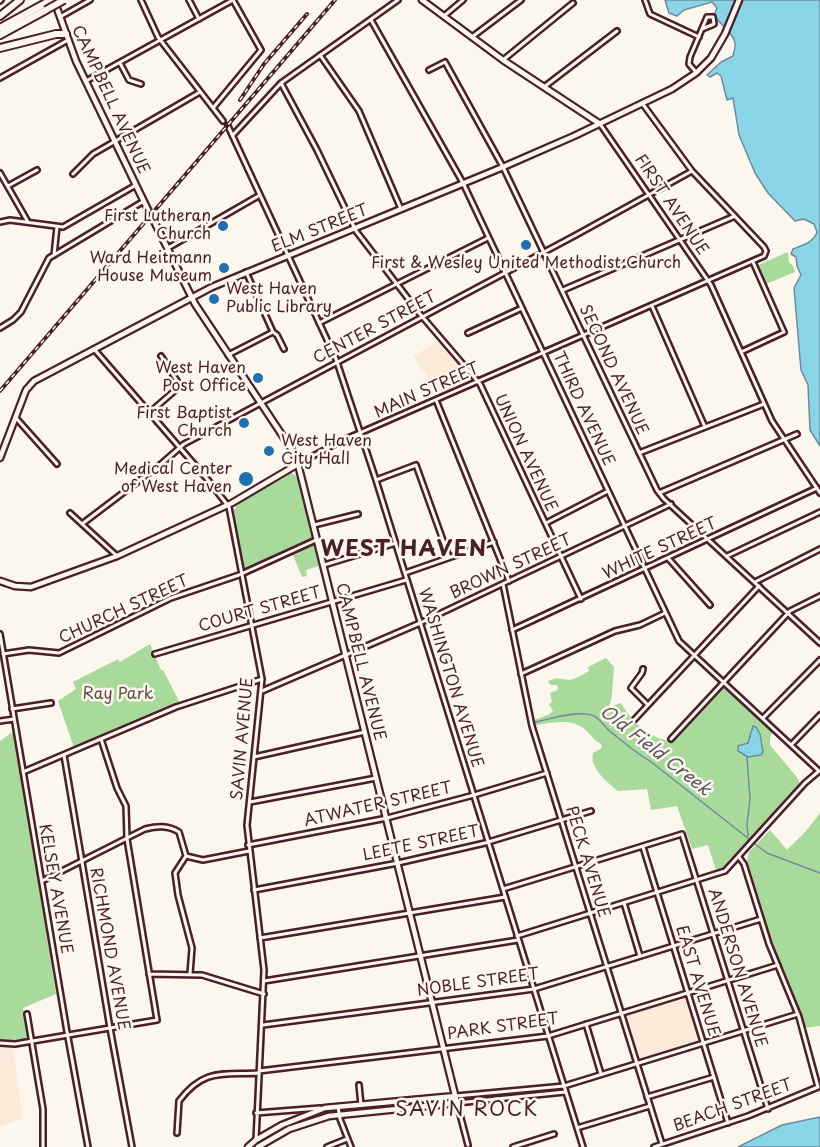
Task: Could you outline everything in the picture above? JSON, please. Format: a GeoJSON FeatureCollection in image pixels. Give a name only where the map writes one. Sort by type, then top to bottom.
{"type":"FeatureCollection","features":[{"type":"Feature","properties":{"kind":"highway"},"geometry":{"type":"LineString","coordinates":[[0,16],[20,0]]}},
{"type":"Feature","properties":{"kind":"highway"},"geometry":{"type":"LineString","coordinates":[[0,28],[49,3],[64,0]]}},
{"type":"Feature","properties":{"kind":"highway"},"geometry":{"type":"LineString","coordinates":[[0,35],[49,3]]}},
{"type":"Feature","properties":{"kind":"highway"},"geometry":{"type":"LineString","coordinates":[[0,48],[56,34],[67,37]]}},
{"type":"Feature","properties":{"kind":"main road","name":"FIRST AVENUE"},"geometry":{"type":"LineString","coordinates":[[422,0],[503,60],[600,124]]}},
{"type":"Feature","properties":{"kind":"main road","name":"ELM STREET"},"geometry":{"type":"LineString","coordinates":[[0,458],[26,390],[32,382],[191,297],[246,272],[503,167],[672,89],[696,73],[711,58],[724,36],[739,0]]}},
{"type":"Feature","properties":{"kind":"main road","name":"CAMPBELL AVENUE"},"geometry":{"type":"LineString","coordinates":[[49,3],[60,16],[86,81],[148,210]]}},
{"type":"Feature","properties":{"kind":"main road","name":"CAMPBELL AVENUE"},"geometry":{"type":"LineString","coordinates":[[152,217],[191,297],[292,450],[298,464],[457,1103]]}},
{"type":"Feature","properties":{"kind":"main road","name":"MAIN STREET"},"geometry":{"type":"LineString","coordinates":[[0,581],[15,586],[30,587],[117,556],[228,504],[298,464]]}},
{"type":"Feature","properties":{"kind":"main road"},"geometry":{"type":"LineString","coordinates":[[248,1147],[256,1140],[295,1119],[325,1108],[456,1096]]}},
{"type":"Feature","properties":{"kind":"main road"},"geometry":{"type":"LineString","coordinates":[[258,1147],[289,1129],[339,1114],[457,1103]]}},
{"type":"Feature","properties":{"kind":"street"},"geometry":{"type":"LineString","coordinates":[[60,16],[90,0]]}},
{"type":"Feature","properties":{"kind":"street"},"geometry":{"type":"LineString","coordinates":[[141,0],[161,41],[223,120]]}},
{"type":"Feature","properties":{"kind":"street"},"geometry":{"type":"LineString","coordinates":[[189,0],[199,19]]}},
{"type":"Feature","properties":{"kind":"street"},"geometry":{"type":"LineString","coordinates":[[86,81],[233,0],[261,50],[213,108]]}},
{"type":"Feature","properties":{"kind":"street"},"geometry":{"type":"LineString","coordinates":[[233,135],[281,83],[398,0]]}},
{"type":"Feature","properties":{"kind":"street"},"geometry":{"type":"LineString","coordinates":[[444,16],[463,0]]}},
{"type":"Feature","properties":{"kind":"street"},"geometry":{"type":"LineString","coordinates":[[472,37],[521,0]]}},
{"type":"Feature","properties":{"kind":"street"},"geometry":{"type":"LineString","coordinates":[[645,0],[650,14],[699,37]]}},
{"type":"Feature","properties":{"kind":"street"},"geometry":{"type":"LineString","coordinates":[[503,60],[573,3]]}},
{"type":"Feature","properties":{"kind":"street"},"geometry":{"type":"LineString","coordinates":[[696,73],[689,63],[702,29],[707,18],[713,17],[714,24],[702,29]]}},
{"type":"Feature","properties":{"kind":"street","name":"THIRD AVENUE"},"geometry":{"type":"LineString","coordinates":[[371,20],[463,183],[679,640],[820,770]]}},
{"type":"Feature","properties":{"kind":"street"},"geometry":{"type":"LineString","coordinates":[[544,87],[617,31]]}},
{"type":"Feature","properties":{"kind":"street"},"geometry":{"type":"LineString","coordinates":[[0,78],[67,37]]}},
{"type":"Feature","properties":{"kind":"street"},"geometry":{"type":"LineString","coordinates":[[320,55],[359,111],[401,209]]}},
{"type":"Feature","properties":{"kind":"street","name":"SECOND AVENUE"},"geometry":{"type":"LineString","coordinates":[[429,70],[445,62],[503,167],[659,493],[820,643]]}},
{"type":"Feature","properties":{"kind":"street"},"geometry":{"type":"LineString","coordinates":[[120,63],[129,80],[141,84]]}},
{"type":"Feature","properties":{"kind":"street","name":"UNION AVENUE"},"geometry":{"type":"LineString","coordinates":[[281,83],[317,150],[354,228],[422,316],[478,381],[581,599]]}},
{"type":"Feature","properties":{"kind":"street"},"geometry":{"type":"LineString","coordinates":[[73,174],[93,154],[200,92]]}},
{"type":"Feature","properties":{"kind":"street"},"geometry":{"type":"LineString","coordinates":[[562,291],[735,216],[692,171],[642,104]]}},
{"type":"Feature","properties":{"kind":"street","name":"FIRST AVENUE"},"geometry":{"type":"LineString","coordinates":[[600,124],[708,281],[764,404],[783,440],[820,493]]}},
{"type":"Feature","properties":{"kind":"street","name":"WASHINGTON AVENUE"},"geometry":{"type":"LineString","coordinates":[[228,126],[337,362],[396,543],[583,1147]]}},
{"type":"Feature","properties":{"kind":"street"},"geometry":{"type":"LineString","coordinates":[[8,186],[37,170]]}},
{"type":"Feature","properties":{"kind":"street","name":"CENTER STREET"},"geometry":{"type":"LineString","coordinates":[[82,524],[180,447],[692,171]]}},
{"type":"Feature","properties":{"kind":"street"},"geometry":{"type":"LineString","coordinates":[[0,173],[28,222]]}},
{"type":"Feature","properties":{"kind":"street"},"geometry":{"type":"LineString","coordinates":[[0,222],[10,220],[57,227],[65,226],[136,185]]}},
{"type":"Feature","properties":{"kind":"street"},"geometry":{"type":"LineString","coordinates":[[167,248],[260,195]]}},
{"type":"Feature","properties":{"kind":"street"},"geometry":{"type":"LineString","coordinates":[[0,328],[14,320],[21,312],[45,263],[54,255],[144,201]]}},
{"type":"Feature","properties":{"kind":"street","name":"MAIN STREET"},"geometry":{"type":"LineString","coordinates":[[298,464],[361,432],[753,262],[765,254],[764,247],[735,216]]}},
{"type":"Feature","properties":{"kind":"street"},"geometry":{"type":"LineString","coordinates":[[54,255],[57,227]]}},
{"type":"Feature","properties":{"kind":"street"},"geometry":{"type":"LineString","coordinates":[[319,323],[488,238]]}},
{"type":"Feature","properties":{"kind":"street"},"geometry":{"type":"LineString","coordinates":[[741,352],[784,332],[753,262]]}},
{"type":"Feature","properties":{"kind":"street"},"geometry":{"type":"LineString","coordinates":[[246,272],[273,332],[284,349]]}},
{"type":"Feature","properties":{"kind":"street"},"geometry":{"type":"LineString","coordinates":[[652,306],[705,427]]}},
{"type":"Feature","properties":{"kind":"street"},"geometry":{"type":"LineString","coordinates":[[468,333],[522,308]]}},
{"type":"Feature","properties":{"kind":"street"},"geometry":{"type":"LineString","coordinates":[[228,355],[273,332]]}},
{"type":"Feature","properties":{"kind":"street","name":"SAVIN AVENUE"},"geometry":{"type":"LineString","coordinates":[[94,349],[228,504],[243,574],[262,679],[247,825],[264,981],[256,1113],[258,1147]]}},
{"type":"Feature","properties":{"kind":"street"},"geometry":{"type":"LineString","coordinates":[[149,413],[179,387],[161,356]]}},
{"type":"Feature","properties":{"kind":"street"},"geometry":{"type":"LineString","coordinates":[[436,400],[509,580]]}},
{"type":"Feature","properties":{"kind":"street"},"geometry":{"type":"LineString","coordinates":[[639,453],[764,404]]}},
{"type":"Feature","properties":{"kind":"street"},"geometry":{"type":"LineString","coordinates":[[16,418],[57,464]]}},
{"type":"Feature","properties":{"kind":"street"},"geometry":{"type":"LineString","coordinates":[[659,493],[797,434]]}},
{"type":"Feature","properties":{"kind":"street"},"geometry":{"type":"LineString","coordinates":[[376,480],[416,465],[449,557]]}},
{"type":"Feature","properties":{"kind":"street","name":"WHITE STREET"},"geometry":{"type":"LineString","coordinates":[[512,630],[817,488]]}},
{"type":"Feature","properties":{"kind":"street"},"geometry":{"type":"LineString","coordinates":[[545,523],[608,491]]}},
{"type":"Feature","properties":{"kind":"street","name":"BROWN STREET"},"geometry":{"type":"LineString","coordinates":[[261,691],[420,623],[671,504]]}},
{"type":"Feature","properties":{"kind":"street"},"geometry":{"type":"LineString","coordinates":[[727,556],[820,512]]}},
{"type":"Feature","properties":{"kind":"street"},"geometry":{"type":"LineString","coordinates":[[70,513],[117,556]]}},
{"type":"Feature","properties":{"kind":"street"},"geometry":{"type":"LineString","coordinates":[[314,525],[358,514]]}},
{"type":"Feature","properties":{"kind":"street","name":"CHURCH STREET"},"geometry":{"type":"LineString","coordinates":[[3,654],[29,650],[59,653],[171,598],[243,574],[317,539]]}},
{"type":"Feature","properties":{"kind":"street"},"geometry":{"type":"LineString","coordinates":[[405,573],[494,542]]}},
{"type":"Feature","properties":{"kind":"street"},"geometry":{"type":"LineString","coordinates":[[324,566],[396,543]]}},
{"type":"Feature","properties":{"kind":"street"},"geometry":{"type":"LineString","coordinates":[[635,719],[757,584],[820,549]]}},
{"type":"Feature","properties":{"kind":"street"},"geometry":{"type":"LineString","coordinates":[[668,558],[710,605]]}},
{"type":"Feature","properties":{"kind":"street","name":"COURT STREET"},"geometry":{"type":"LineString","coordinates":[[155,654],[407,579]]}},
{"type":"Feature","properties":{"kind":"street","name":"PECK AVENUE"},"geometry":{"type":"LineString","coordinates":[[503,584],[532,726],[662,1144]]}},
{"type":"Feature","properties":{"kind":"street"},"geometry":{"type":"LineString","coordinates":[[671,739],[788,613],[820,596]]}},
{"type":"Feature","properties":{"kind":"street"},"geometry":{"type":"LineString","coordinates":[[521,674],[615,631],[640,625],[666,613]]}},
{"type":"Feature","properties":{"kind":"street","name":"KELSEY AVENUE"},"geometry":{"type":"LineString","coordinates":[[0,634],[88,1147]]}},
{"type":"Feature","properties":{"kind":"street"},"geometry":{"type":"LineString","coordinates":[[763,718],[820,660]]}},
{"type":"Feature","properties":{"kind":"street"},"geometry":{"type":"LineString","coordinates":[[643,669],[631,688],[648,705]]}},
{"type":"Feature","properties":{"kind":"street"},"geometry":{"type":"LineString","coordinates":[[23,772],[176,707],[262,679]]}},
{"type":"Feature","properties":{"kind":"street"},"geometry":{"type":"LineString","coordinates":[[12,710],[51,703]]}},
{"type":"Feature","properties":{"kind":"street"},"geometry":{"type":"LineString","coordinates":[[791,745],[820,715]]}},
{"type":"Feature","properties":{"kind":"street"},"geometry":{"type":"LineString","coordinates":[[0,721],[14,719]]}},
{"type":"Feature","properties":{"kind":"street"},"geometry":{"type":"LineString","coordinates":[[254,757],[365,732]]}},
{"type":"Feature","properties":{"kind":"street"},"geometry":{"type":"LineString","coordinates":[[0,1043],[15,1044],[157,1020],[127,839],[126,806],[117,788],[101,739]]}},
{"type":"Feature","properties":{"kind":"street","name":"RICHMOND AVENUE"},"geometry":{"type":"LineString","coordinates":[[64,755],[132,1147]]}},
{"type":"Feature","properties":{"kind":"street"},"geometry":{"type":"LineString","coordinates":[[264,981],[518,938],[725,871],[805,783],[820,770]]}},
{"type":"Feature","properties":{"kind":"street","name":"ATWATER STREET"},"geometry":{"type":"LineString","coordinates":[[248,844],[387,818],[547,773]]}},
{"type":"Feature","properties":{"kind":"street"},"geometry":{"type":"LineString","coordinates":[[250,802],[376,778]]}},
{"type":"Feature","properties":{"kind":"street","name":"LEETE STREET"},"geometry":{"type":"LineString","coordinates":[[254,890],[398,863],[488,842],[591,811]]}},
{"type":"Feature","properties":{"kind":"street"},"geometry":{"type":"LineString","coordinates":[[41,881],[150,828],[170,828],[177,831],[181,835],[186,856],[175,873],[178,895],[192,948],[190,974]]}},
{"type":"Feature","properties":{"kind":"street","name":"ANDERSON AVENUE"},"geometry":{"type":"LineString","coordinates":[[643,846],[682,834],[768,1108]]}},
{"type":"Feature","properties":{"kind":"street"},"geometry":{"type":"LineString","coordinates":[[503,889],[643,846]]}},
{"type":"Feature","properties":{"kind":"street","name":"EAST AVENUE"},"geometry":{"type":"LineString","coordinates":[[643,846],[728,1123]]}},
{"type":"Feature","properties":{"kind":"street"},"geometry":{"type":"LineString","coordinates":[[186,856],[203,860],[249,851]]}},
{"type":"Feature","properties":{"kind":"street"},"geometry":{"type":"LineString","coordinates":[[739,857],[744,864],[761,919],[798,1014],[819,1086]]}},
{"type":"Feature","properties":{"kind":"street"},"geometry":{"type":"LineString","coordinates":[[260,938],[505,897]]}},
{"type":"Feature","properties":{"kind":"street"},"geometry":{"type":"LineString","coordinates":[[624,903],[640,956]]}},
{"type":"Feature","properties":{"kind":"street","name":"NOBLE STREET"},"geometry":{"type":"LineString","coordinates":[[262,1025],[534,989],[761,919]]}},
{"type":"Feature","properties":{"kind":"street","name":"PARK STREET"},"geometry":{"type":"LineString","coordinates":[[177,1133],[179,1101],[202,1078],[548,1036],[778,965]]}},
{"type":"Feature","properties":{"kind":"street"},"geometry":{"type":"LineString","coordinates":[[149,974],[190,974],[216,979],[264,994]]}},
{"type":"Feature","properties":{"kind":"street"},"geometry":{"type":"LineString","coordinates":[[27,1014],[43,1108],[43,1147]]}},
{"type":"Feature","properties":{"kind":"street"},"geometry":{"type":"LineString","coordinates":[[456,1096],[564,1086],[798,1014]]}},
{"type":"Feature","properties":{"kind":"street"},"geometry":{"type":"LineString","coordinates":[[586,1024],[602,1075]]}},
{"type":"Feature","properties":{"kind":"street"},"geometry":{"type":"LineString","coordinates":[[647,1097],[714,1077]]}},
{"type":"Feature","properties":{"kind":"street"},"geometry":{"type":"LineString","coordinates":[[359,1085],[361,1105]]}},
{"type":"Feature","properties":{"kind":"street","name":"BEACH STREET"},"geometry":{"type":"LineString","coordinates":[[654,1147],[728,1123],[819,1086]]}},
{"type":"Feature","properties":{"kind":"street"},"geometry":{"type":"LineString","coordinates":[[457,1103],[566,1092]]}},
{"type":"Feature","properties":{"kind":"street","name":"CAMPBELL AVENUE"},"geometry":{"type":"LineString","coordinates":[[457,1103],[468,1147]]}},
{"type":"Feature","properties":{"kind":"street"},"geometry":{"type":"LineString","coordinates":[[577,1128],[650,1106]]}},
{"type":"Feature","properties":{"kind":"street"},"geometry":{"type":"LineString","coordinates":[[338,1107],[351,1147]]}},
{"type":"Feature","properties":{"kind":"street"},"geometry":{"type":"LineString","coordinates":[[256,1113],[325,1108]]}},
{"type":"Feature","properties":{"kind":"street"},"geometry":{"type":"LineString","coordinates":[[513,1147],[554,1134]]}},
{"type":"Feature","properties":{"kind":"street"},"geometry":{"type":"LineString","coordinates":[[327,1147],[347,1139]]}},
{"type":"Feature","properties":{"kind":"shaded area"},"geometry":{"type":"Polygon","coordinates":[[[440,341],[473,380],[440,395],[413,356],[440,341]]]}},
{"type":"Feature","properties":{"kind":"shaded area"},"geometry":{"type":"Polygon","coordinates":[[[686,996],[700,1042],[638,1061],[624,1016],[686,996]]]}},
{"type":"Feature","properties":{"kind":"shaded area"},"geometry":{"type":"Polygon","coordinates":[[[11,1030],[22,1118],[0,1127],[0,1033],[11,1030]]]}},
{"type":"Feature","properties":{"kind":"green space"},"geometry":{"type":"Polygon","coordinates":[[[788,252],[789,262],[795,272],[766,284],[758,265],[788,252]]]}},
{"type":"Feature","properties":{"kind":"green space"},"geometry":{"type":"Polygon","coordinates":[[[291,473],[298,476],[300,480],[314,537],[244,569],[233,512],[238,503],[291,473]]]}},
{"type":"Feature","properties":{"kind":"green space"},"geometry":{"type":"Polygon","coordinates":[[[314,545],[319,566],[306,570],[307,576],[302,577],[293,555],[314,545]]]}},
{"type":"Feature","properties":{"kind":"green space","name":"Ray Park"},"geometry":{"type":"Polygon","coordinates":[[[150,644],[161,670],[180,703],[74,748],[58,701],[76,689],[73,682],[118,659],[120,662],[150,644]]]}},
{"type":"Feature","properties":{"kind":"green space"},"geometry":{"type":"Polygon","coordinates":[[[606,658],[614,667],[609,707],[621,703],[636,723],[649,734],[673,741],[723,686],[773,732],[770,745],[800,784],[723,868],[716,870],[708,845],[692,849],[677,806],[651,810],[647,789],[618,791],[605,779],[597,770],[593,759],[593,753],[602,748],[601,744],[583,728],[566,722],[536,725],[534,720],[553,711],[549,704],[552,702],[550,693],[558,689],[557,685],[550,685],[548,681],[574,679],[589,671],[588,667],[606,658]]]}},
{"type":"Feature","properties":{"kind":"green space"},"geometry":{"type":"Polygon","coordinates":[[[14,731],[56,994],[23,1008],[29,1039],[0,1040],[0,741],[14,731]]]}},
{"type":"Feature","properties":{"kind":"green space"},"geometry":{"type":"Polygon","coordinates":[[[820,813],[820,1026],[805,1028],[771,940],[747,860],[749,852],[770,830],[787,850],[820,813]]]}},
{"type":"Feature","properties":{"kind":"water"},"geometry":{"type":"Polygon","coordinates":[[[665,0],[820,0],[820,446],[810,430],[808,385],[801,370],[794,288],[801,275],[796,257],[791,254],[793,249],[811,241],[817,232],[814,224],[804,219],[795,221],[768,193],[755,173],[739,135],[733,98],[727,100],[721,76],[717,73],[710,77],[707,75],[721,62],[733,56],[735,48],[731,34],[714,15],[717,8],[712,2],[684,10],[677,16],[669,13],[665,0]]]}},
{"type":"Feature","properties":{"kind":"water"},"geometry":{"type":"Polygon","coordinates":[[[753,726],[760,734],[763,752],[761,755],[748,757],[738,751],[738,746],[748,743],[753,726]]]}},
{"type":"Feature","properties":{"kind":"water"},"geometry":{"type":"Polygon","coordinates":[[[820,1117],[820,1147],[738,1147],[782,1125],[820,1117]]]}},
{"type":"Feature","properties":{"kind":"waterway","name":"Old Field Creek"},"geometry":{"type":"LineString","coordinates":[[535,722],[574,714],[595,716],[636,752],[749,839]]}},
{"type":"Feature","properties":{"kind":"waterway"},"geometry":{"type":"LineString","coordinates":[[747,757],[750,799],[748,836]]}},
{"type":"Feature","properties":{"kind":"waterway","name":"Old Field Creek"},"geometry":{"type":"LineString","coordinates":[[755,844],[767,853],[820,873]]}},
{"type":"Feature","properties":{"kind":"railway"},"geometry":{"type":"LineString","coordinates":[[0,391],[335,0]]}},
{"type":"Feature","properties":{"kind":"railway"},"geometry":{"type":"LineString","coordinates":[[240,100],[264,64],[307,14]]}},
{"type":"Feature","properties":{"kind":"place","name":"First Lutheran Church"},"geometry":{"type":"Point","coordinates":[223,226]}},
{"type":"Feature","properties":{"kind":"place","name":"First & Wesley United Methodist Church"},"geometry":{"type":"Point","coordinates":[526,245]}},
{"type":"Feature","properties":{"kind":"place","name":"Ward Heitmann House Museum"},"geometry":{"type":"Point","coordinates":[224,268]}},
{"type":"Feature","properties":{"kind":"place","name":"West Haven Public Library"},"geometry":{"type":"Point","coordinates":[214,299]}},
{"type":"Feature","properties":{"kind":"place","name":"West Haven Post Office"},"geometry":{"type":"Point","coordinates":[258,378]}},
{"type":"Feature","properties":{"kind":"place","name":"First Baptist Church"},"geometry":{"type":"Point","coordinates":[244,423]}},
{"type":"Feature","properties":{"kind":"place","name":"West Haven City Hall"},"geometry":{"type":"Point","coordinates":[269,451]}},
{"type":"Feature","properties":{"kind":"place","name":"Medical Center of West Haven"},"geometry":{"type":"Point","coordinates":[246,479]}},
{"type":"Feature","properties":{"kind":"district","name":"WEST HAVEN"},"geometry":{"type":"Point","coordinates":[404,550]}},
{"type":"Feature","properties":{"kind":"district","name":"SAVIN ROCK"},"geometry":{"type":"Point","coordinates":[467,1110]}}]}
